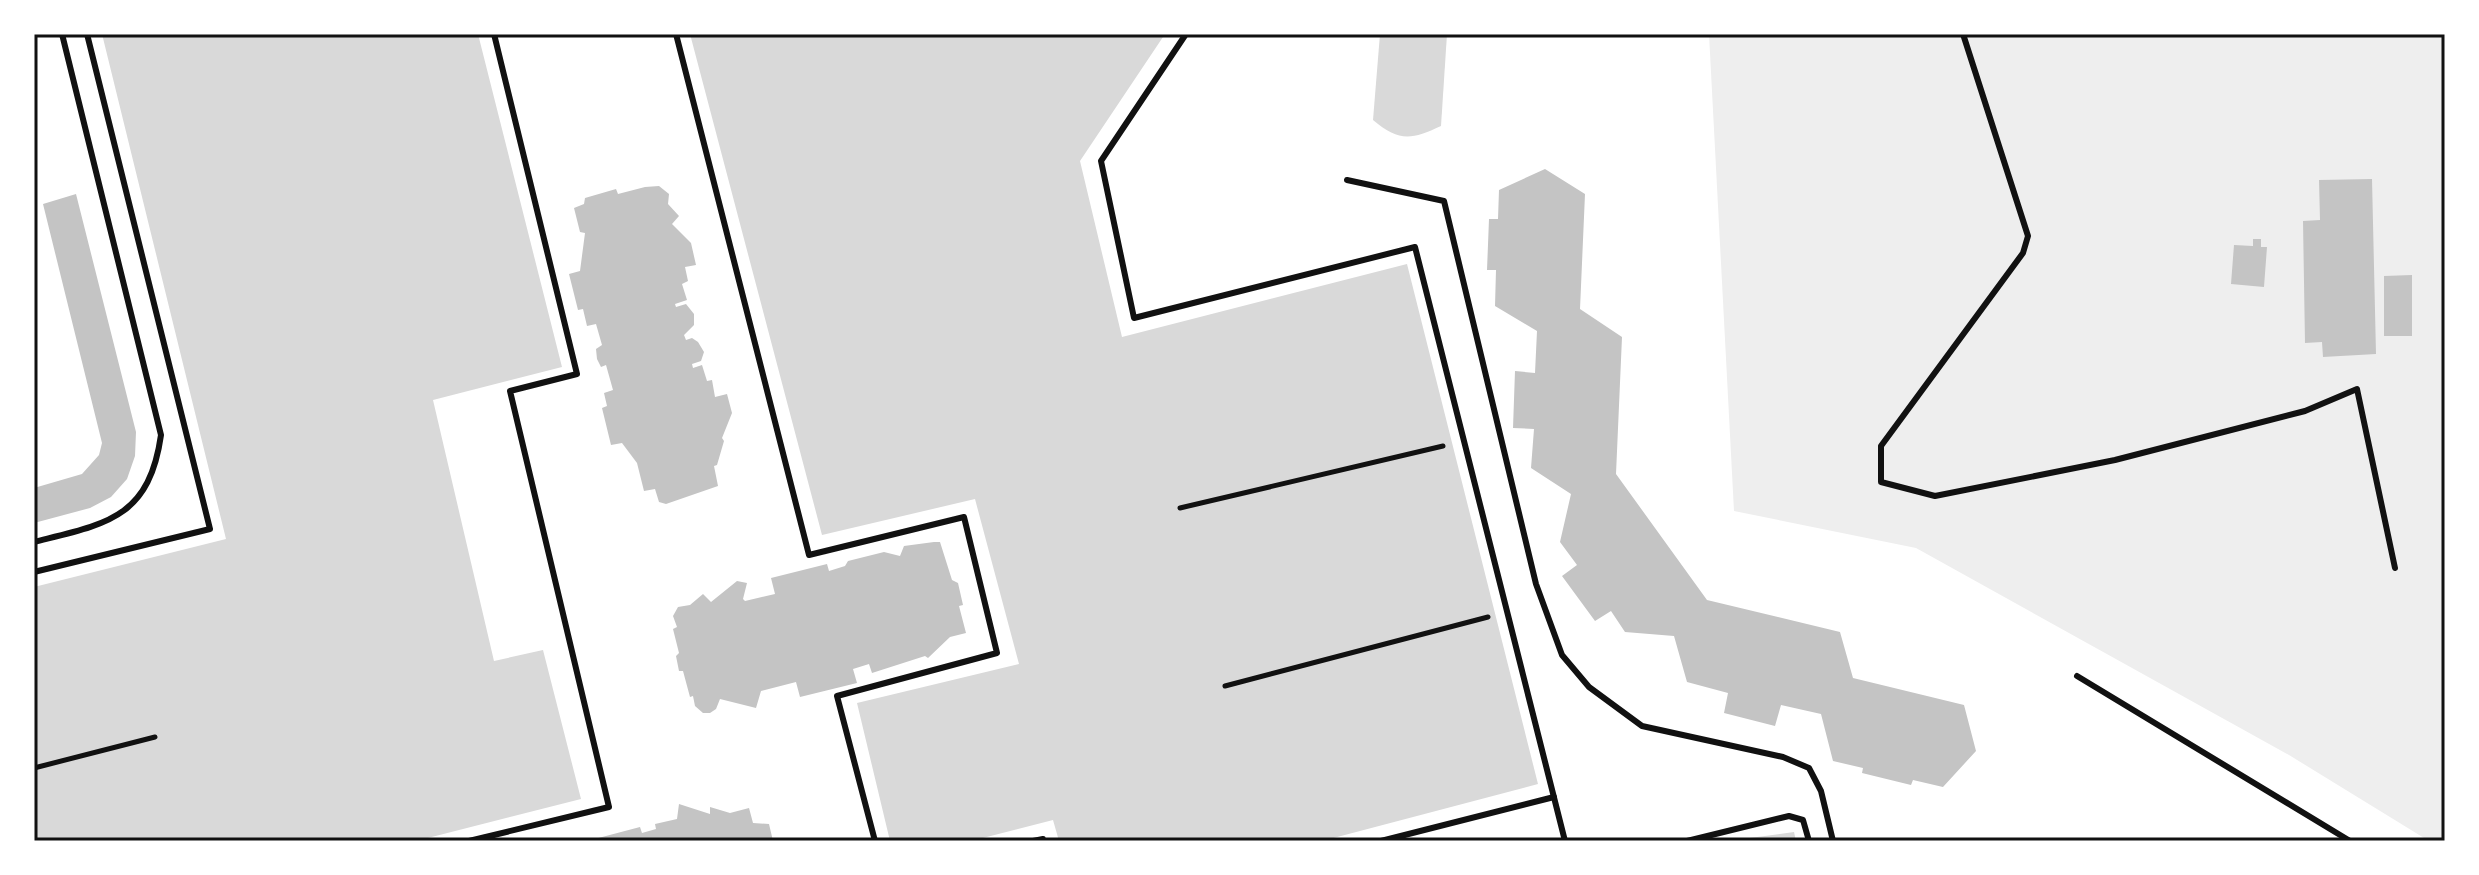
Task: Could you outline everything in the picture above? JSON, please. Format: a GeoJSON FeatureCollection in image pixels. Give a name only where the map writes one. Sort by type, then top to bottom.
{"type":"FeatureCollection","features":[{"type":"Feature","properties":{"kind":"lane"},"geometry":{"type":"LineString","coordinates":[[34,542],[115,519],[135,502],[152,476],[161,435],[62,34]]}},
{"type":"Feature","properties":{"kind":"lane"},"geometry":{"type":"LineString","coordinates":[[34,572],[210,529],[87,34]]}},
{"type":"Feature","properties":{"kind":"lane"},"geometry":{"type":"LineString","coordinates":[[469,841],[609,807],[510,391],[577,374],[494,34]]}},
{"type":"Feature","properties":{"kind":"lane"},"geometry":{"type":"LineString","coordinates":[[676,34],[809,555],[964,517],[997,653],[837,696],[875,841]]}},
{"type":"Feature","properties":{"kind":"lane"},"geometry":{"type":"LineString","coordinates":[[1186,34],[1101,161],[1134,318],[1415,247],[1565,841]]}},
{"type":"Feature","properties":{"kind":"lane"},"geometry":{"type":"LineString","coordinates":[[1963,34],[2028,236],[2023,253],[1881,446],[1881,482],[1935,496],[2115,460],[2305,411],[2357,389],[2395,568]]}},
{"type":"Feature","properties":{"kind":"lane"},"geometry":{"type":"LineString","coordinates":[[1347,180],[1444,201],[1536,584],[1562,655],[1589,687],[1642,726],[1783,757],[1809,768],[1821,791],[1833,841]]}},
{"type":"Feature","properties":{"kind":"lane"},"geometry":{"type":"LineString","coordinates":[[2077,676],[2350,841]]}},
{"type":"Feature","properties":{"kind":"lane"},"geometry":{"type":"LineString","coordinates":[[1381,841],[1554,797]]}},
{"type":"Feature","properties":{"kind":"lane"},"geometry":{"type":"LineString","coordinates":[[1687,841],[1789,816],[1803,820],[1809,841]]}},
{"type":"Feature","properties":{"kind":"lane"},"geometry":{"type":"LineString","coordinates":[[1033,841],[1043,841]]}},
{"type":"Feature","properties":{"kind":"path"},"geometry":{"type":"LineString","coordinates":[[1180,508],[1451,444]]}},
{"type":"Feature","properties":{"kind":"path"},"geometry":{"type":"LineString","coordinates":[[1225,686],[1493,616]]}},
{"type":"Feature","properties":{"kind":"path"},"geometry":{"type":"LineString","coordinates":[[34,768],[155,737]]}},
{"type":"Feature","properties":{"kind":"shaded area"},"geometry":{"type":"Polygon","coordinates":[[[102,34],[478,34],[562,367],[433,400],[494,661],[543,650],[581,799],[416,841],[34,841],[34,587],[226,539],[102,34]]]}},
{"type":"Feature","properties":{"kind":"shaded area"},"geometry":{"type":"Polygon","coordinates":[[[690,34],[1165,34],[1080,161],[1122,337],[1407,264],[1538,784],[1322,841],[1059,841],[1053,820],[971,841],[890,841],[857,703],[1019,664],[975,499],[822,535],[690,34]]]}},
{"type":"Feature","properties":{"kind":"shaded area"},"geometry":{"type":"Polygon","coordinates":[[[1380,34],[1447,34],[1441,126],[1406,136],[1390,132],[1373,120],[1380,34]]]}},
{"type":"Feature","properties":{"kind":"shaded area"},"geometry":{"type":"Polygon","coordinates":[[[1709,34],[2445,34],[2445,841],[2429,841],[2289,755],[1916,548],[1734,511],[1709,34]]]}},
{"type":"Feature","properties":{"kind":"shaded area"},"geometry":{"type":"Polygon","coordinates":[[[1794,832],[1796,841],[1727,841],[1794,832]]]}},
{"type":"Feature","properties":{"kind":"building"},"geometry":{"type":"Polygon","coordinates":[[[1545,169],[1585,194],[1580,309],[1622,337],[1616,474],[1707,600],[1840,632],[1853,678],[1964,705],[1976,751],[1943,787],[1913,780],[1911,785],[1862,773],[1863,768],[1833,761],[1821,714],[1781,705],[1775,726],[1724,713],[1728,693],[1687,682],[1674,636],[1625,632],[1611,611],[1595,621],[1562,576],[1577,565],[1560,542],[1571,494],[1531,468],[1534,429],[1513,428],[1515,371],[1535,373],[1537,331],[1495,306],[1496,270],[1487,270],[1489,219],[1498,219],[1499,190],[1545,169]]]}},
{"type":"Feature","properties":{"kind":"building"},"geometry":{"type":"Polygon","coordinates":[[[2372,179],[2376,354],[2323,357],[2322,342],[2305,343],[2303,221],[2320,220],[2319,180],[2372,179]]]}},
{"type":"Feature","properties":{"kind":"building"},"geometry":{"type":"Polygon","coordinates":[[[659,186],[669,194],[668,204],[679,216],[672,224],[691,243],[696,265],[685,267],[688,281],[682,284],[687,300],[675,304],[676,307],[686,304],[694,314],[694,325],[684,335],[686,340],[692,338],[698,342],[704,352],[701,361],[692,364],[693,368],[702,365],[707,381],[712,380],[715,397],[727,394],[732,413],[722,438],[724,441],[717,465],[714,466],[718,486],[666,504],[659,502],[655,489],[644,491],[637,463],[622,443],[611,445],[602,408],[607,406],[604,393],[613,390],[606,365],[601,367],[597,359],[596,349],[602,345],[596,324],[587,326],[583,309],[578,310],[569,274],[580,271],[585,233],[580,232],[574,208],[584,204],[585,198],[616,189],[618,194],[659,186]]]}},
{"type":"Feature","properties":{"kind":"building"},"geometry":{"type":"Polygon","coordinates":[[[76,194],[136,432],[135,456],[127,479],[111,497],[90,508],[34,523],[34,488],[82,474],[99,455],[102,443],[43,204],[76,194]]]}},
{"type":"Feature","properties":{"kind":"building"},"geometry":{"type":"Polygon","coordinates":[[[2253,239],[2261,239],[2261,247],[2267,247],[2264,287],[2231,284],[2234,245],[2253,246],[2253,239]]]}},
{"type":"Feature","properties":{"kind":"building"},"geometry":{"type":"Polygon","coordinates":[[[2412,275],[2412,336],[2384,336],[2384,276],[2412,275]]]}},
{"type":"Feature","properties":{"kind":"building"},"geometry":{"type":"Polygon","coordinates":[[[940,542],[952,580],[958,583],[963,605],[959,606],[966,633],[950,637],[928,658],[925,656],[872,673],[869,664],[853,669],[857,683],[800,697],[796,682],[761,691],[756,708],[720,699],[716,709],[710,713],[703,713],[695,706],[683,671],[679,671],[676,656],[679,653],[673,616],[678,607],[690,605],[703,594],[711,602],[737,581],[747,583],[745,601],[775,594],[771,578],[827,564],[829,571],[845,566],[848,561],[884,552],[900,556],[904,546],[940,542]]]}},
{"type":"Feature","properties":{"kind":"building"},"geometry":{"type":"Polygon","coordinates":[[[679,804],[710,814],[710,807],[730,813],[749,808],[753,823],[769,824],[773,841],[587,841],[640,827],[642,833],[656,829],[655,824],[677,819],[679,804]]]}}]}
